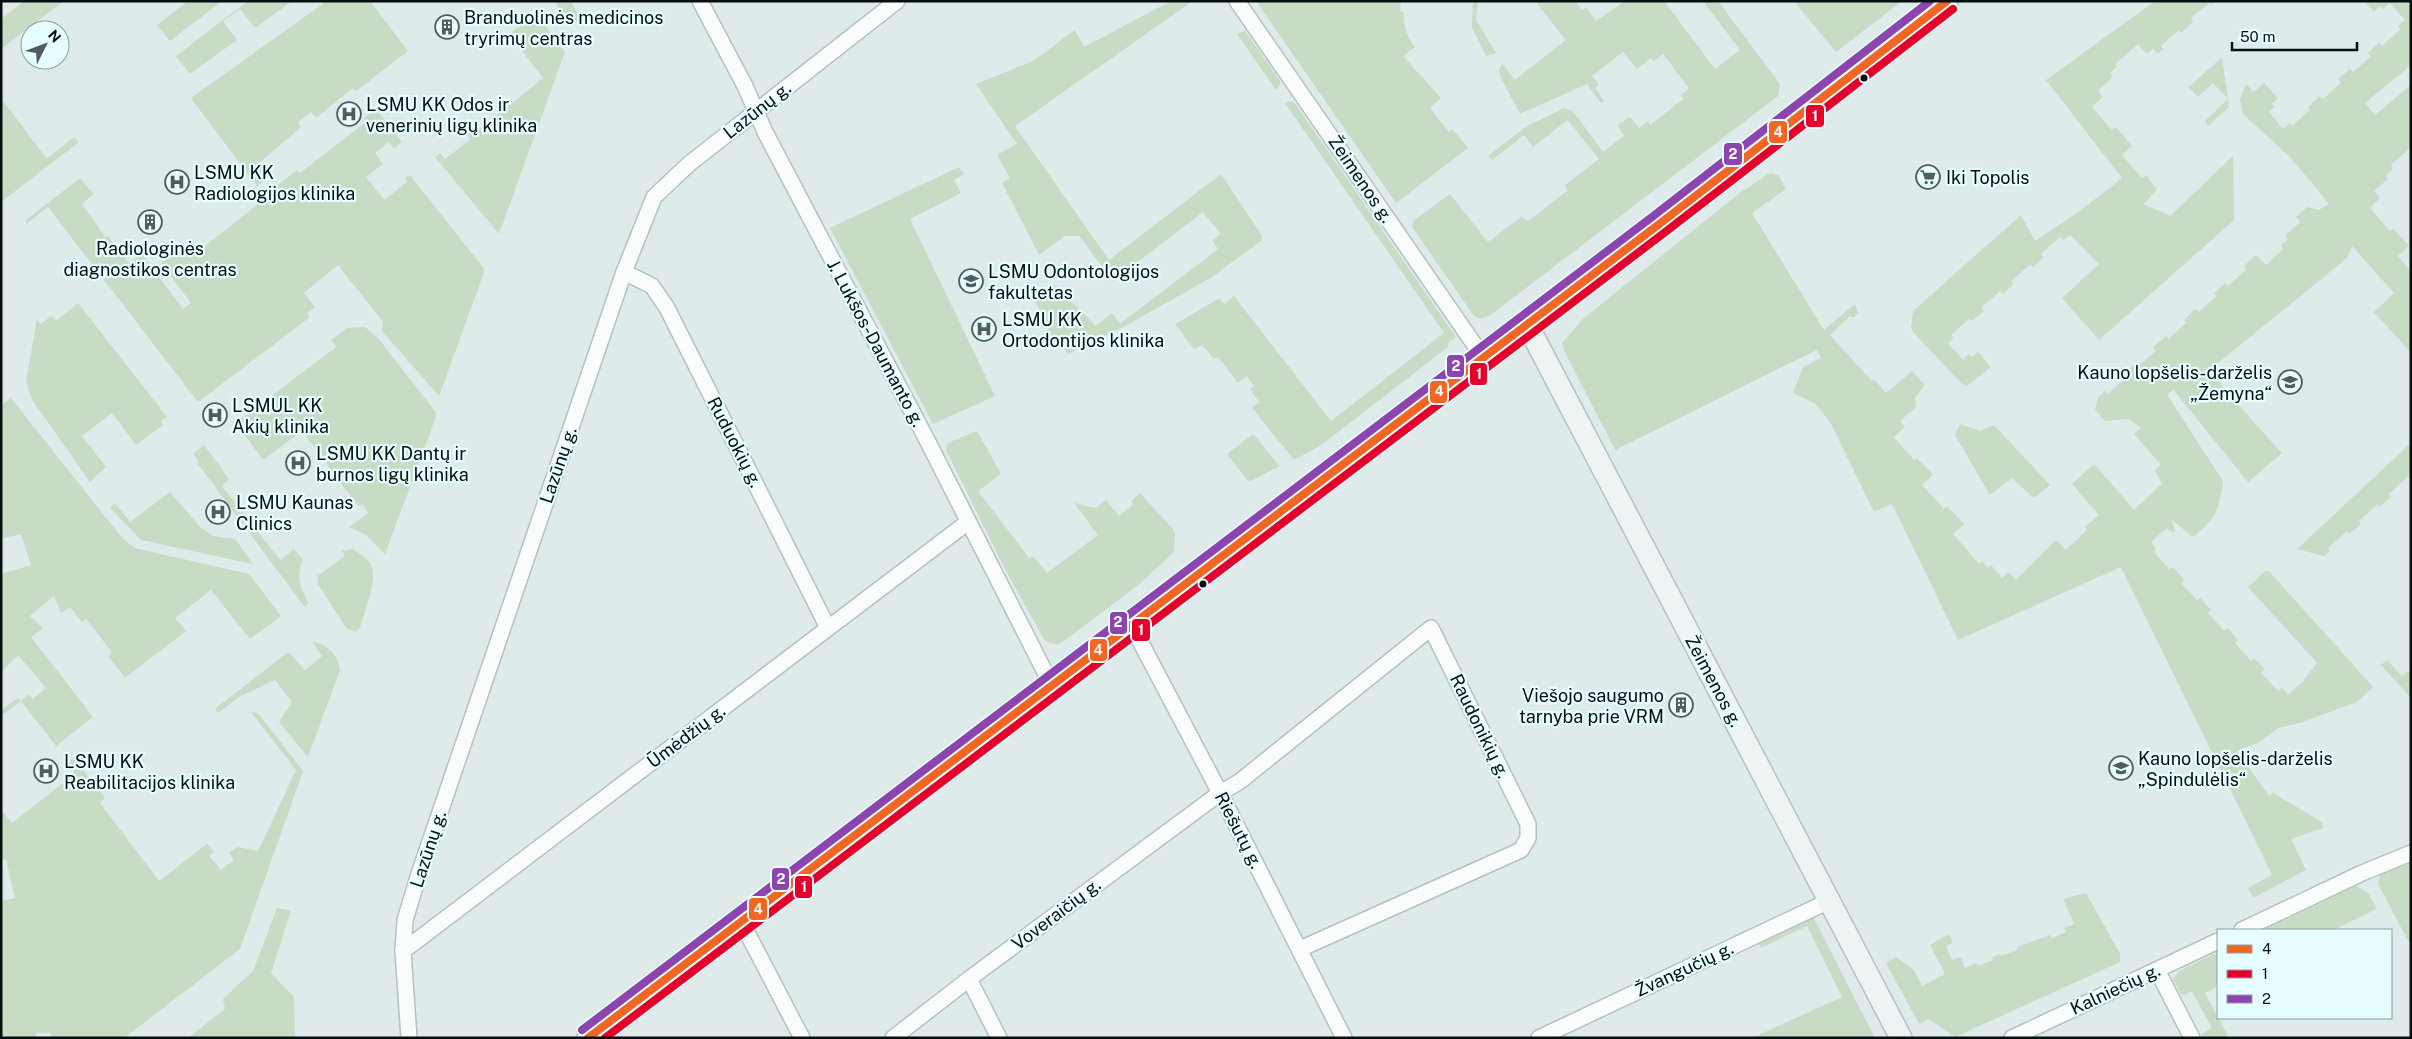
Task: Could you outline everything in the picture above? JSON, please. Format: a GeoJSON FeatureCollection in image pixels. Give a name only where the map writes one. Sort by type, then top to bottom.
{"type":"FeatureCollection","features":[{"type":"Feature","properties":{"kind":"main road"},"geometry":{"type":"LineString","coordinates":[[588,1038],[1051,684],[1658,225],[1947,1]]}},
{"type":"Feature","properties":{"kind":"main road","name":"Žeimenos g."},"geometry":{"type":"LineString","coordinates":[[1527,324],[1901,1038]]}},
{"type":"Feature","properties":{"kind":"street","name":"J. Lukšos-Daumanto g."},"geometry":{"type":"LineString","coordinates":[[700,1],[1051,684]]}},
{"type":"Feature","properties":{"kind":"street","name":"Lazūnų g."},"geometry":{"type":"LineString","coordinates":[[409,1038],[403,951],[405,920],[624,272],[654,197],[689,164],[897,1]]}},
{"type":"Feature","properties":{"kind":"street","name":"Žeimenos g."},"geometry":{"type":"LineString","coordinates":[[1237,1],[1483,357]]}},
{"type":"Feature","properties":{"kind":"street","name":"Ruduokių g."},"geometry":{"type":"LineString","coordinates":[[624,272],[652,286],[667,308],[828,628]]}},
{"type":"Feature","properties":{"kind":"street","name":"Ūmėdžių g."},"geometry":{"type":"LineString","coordinates":[[403,951],[968,522]]}},
{"type":"Feature","properties":{"kind":"street","name":"Riešutų g."},"geometry":{"type":"LineString","coordinates":[[1130,624],[1220,793],[1344,1038]]}},
{"type":"Feature","properties":{"kind":"street","name":"Raudonikių g."},"geometry":{"type":"LineString","coordinates":[[1220,793],[1238,782],[1431,628],[1528,824],[1528,838],[1521,850],[1300,949]]}},
{"type":"Feature","properties":{"kind":"street","name":"Voveraičių g."},"geometry":{"type":"LineString","coordinates":[[893,1038],[969,978],[1220,793]]}},
{"type":"Feature","properties":{"kind":"street"},"geometry":{"type":"LineString","coordinates":[[2244,929],[2362,872],[2411,853]]}},
{"type":"Feature","properties":{"kind":"street","name":"Žvangučių g."},"geometry":{"type":"LineString","coordinates":[[1539,1038],[1829,901]]}},
{"type":"Feature","properties":{"kind":"street"},"geometry":{"type":"LineString","coordinates":[[741,921],[802,1038]]}},
{"type":"Feature","properties":{"kind":"street","name":"Kalniečių g."},"geometry":{"type":"LineString","coordinates":[[2012,1038],[2217,941]]}},
{"type":"Feature","properties":{"kind":"street"},"geometry":{"type":"LineString","coordinates":[[2157,970],[2192,1038]]}},
{"type":"Feature","properties":{"kind":"street"},"geometry":{"type":"LineString","coordinates":[[969,978],[1000,1038]]}},
{"type":"Feature","properties":{"kind":"green space"},"geometry":{"type":"Polygon","coordinates":[[[24,1],[64,1],[39,20],[20,20],[20,35],[1,49],[1,19],[24,1]]]}},
{"type":"Feature","properties":{"kind":"green space"},"geometry":{"type":"Polygon","coordinates":[[[188,1],[222,1],[170,41],[157,25],[188,1]]]}},
{"type":"Feature","properties":{"kind":"green space"},"geometry":{"type":"Polygon","coordinates":[[[248,1],[292,1],[255,28],[240,9],[223,21],[237,40],[190,74],[176,56],[248,1]]]}},
{"type":"Feature","properties":{"kind":"green space"},"geometry":{"type":"Polygon","coordinates":[[[327,1],[370,1],[408,51],[356,91],[353,88],[316,118],[311,112],[298,122],[301,127],[258,164],[264,172],[260,175],[264,181],[257,186],[191,98],[327,1]]]}},
{"type":"Feature","properties":{"kind":"green space"},"geometry":{"type":"Polygon","coordinates":[[[554,1],[571,1],[581,21],[571,21],[568,19],[554,1]]]}},
{"type":"Feature","properties":{"kind":"green space"},"geometry":{"type":"Polygon","coordinates":[[[1171,1],[1193,1],[1015,126],[1109,260],[1221,174],[1262,236],[1261,241],[1212,277],[1129,324],[1068,354],[1061,345],[1056,347],[1035,300],[1044,289],[1055,285],[1096,326],[1112,313],[1120,324],[1218,249],[1212,240],[1221,234],[1203,212],[1113,281],[1079,236],[1065,236],[1039,255],[1002,183],[1010,178],[997,155],[1017,144],[976,84],[1033,61],[1075,30],[1084,47],[1171,1]]]}},
{"type":"Feature","properties":{"kind":"green space"},"geometry":{"type":"Polygon","coordinates":[[[1256,1],[1401,1],[1400,11],[1404,12],[1406,30],[1415,47],[1403,56],[1441,98],[1430,108],[1449,132],[1452,129],[1468,148],[1396,203],[1256,1]]]}},
{"type":"Feature","properties":{"kind":"green space"},"geometry":{"type":"Polygon","coordinates":[[[1473,1],[1478,1],[1476,20],[1496,53],[1486,56],[1472,27],[1473,1]]]}},
{"type":"Feature","properties":{"kind":"green space"},"geometry":{"type":"Polygon","coordinates":[[[1535,1],[1575,1],[1582,10],[1586,7],[1596,21],[1625,1],[1664,1],[1715,69],[1740,50],[1703,1],[1718,1],[1780,84],[1778,96],[1492,314],[1481,319],[1474,316],[1412,227],[1413,221],[1450,194],[1488,242],[1521,217],[1528,221],[1567,191],[1565,185],[1599,159],[1568,120],[1533,147],[1524,135],[1492,160],[1488,156],[1527,126],[1564,108],[1573,111],[1603,152],[1624,136],[1617,125],[1630,117],[1639,128],[1648,121],[1650,125],[1683,99],[1681,95],[1689,88],[1663,54],[1654,61],[1651,58],[1637,69],[1623,52],[1592,76],[1599,85],[1595,88],[1604,101],[1601,103],[1587,84],[1520,114],[1500,76],[1499,70],[1502,63],[1515,80],[1566,40],[1535,1]]]}},
{"type":"Feature","properties":{"kind":"green space"},"geometry":{"type":"Polygon","coordinates":[[[1794,1],[1902,1],[1836,52],[1794,1]]]}},
{"type":"Feature","properties":{"kind":"green space"},"geometry":{"type":"Polygon","coordinates":[[[2155,1],[2216,1],[2211,5],[2209,3],[2191,18],[2193,22],[2181,33],[2179,30],[2161,46],[2163,49],[2158,54],[2153,49],[2147,54],[2138,44],[2115,64],[2117,66],[2110,73],[2113,77],[2098,91],[2103,97],[2092,107],[2112,130],[2116,127],[2132,146],[2122,155],[2142,178],[2146,175],[2157,189],[2144,204],[2170,216],[2233,156],[2234,220],[2099,340],[2062,298],[2099,264],[2070,235],[2063,240],[2060,237],[2041,254],[2044,257],[2033,267],[2030,265],[2011,281],[2014,284],[2003,294],[2000,291],[1981,308],[1984,311],[1972,321],[1969,319],[1951,335],[1954,338],[1948,343],[1963,360],[1969,354],[1972,357],[1978,352],[1991,367],[1967,386],[1962,384],[1913,332],[1911,327],[1913,311],[2021,215],[2035,241],[2080,211],[2122,178],[2046,80],[2155,1]]]}},
{"type":"Feature","properties":{"kind":"green space"},"geometry":{"type":"Polygon","coordinates":[[[2411,1],[2411,65],[2365,103],[2375,115],[2411,85],[2411,147],[2391,165],[2393,169],[2385,176],[2388,179],[2374,191],[2380,198],[2370,208],[2390,231],[2393,228],[2409,246],[2398,256],[2411,271],[2411,353],[2374,312],[2394,293],[2352,246],[2347,258],[2212,368],[2225,390],[2282,453],[2248,482],[2173,389],[2167,395],[2223,481],[2218,506],[2207,525],[2193,537],[2171,519],[2175,531],[2173,533],[2167,528],[2151,542],[2156,549],[2154,552],[2169,569],[2173,567],[2184,580],[2181,583],[2197,600],[2200,598],[2211,610],[2208,613],[2224,631],[2228,628],[2238,640],[2235,643],[2251,661],[2254,658],[2265,669],[2261,673],[2278,691],[2282,688],[2288,695],[2304,680],[2317,663],[2248,587],[2265,571],[2269,571],[2373,687],[2357,702],[2300,723],[2278,728],[2259,742],[2237,751],[2269,796],[2273,793],[2322,822],[2323,828],[2291,839],[2306,870],[2253,898],[2248,888],[2272,875],[2121,567],[1958,640],[1892,504],[1874,512],[1830,422],[1816,404],[1793,393],[1803,367],[1821,358],[1817,350],[1615,450],[1563,348],[1562,343],[1583,319],[1737,195],[1770,173],[1778,175],[1786,189],[1752,213],[1824,330],[1855,304],[1858,313],[1853,318],[1850,316],[1830,335],[1872,381],[1874,379],[1886,393],[1912,371],[1925,385],[1915,397],[1916,407],[1900,421],[1905,427],[1894,437],[1914,460],[1917,458],[1933,475],[1922,485],[1944,509],[1947,506],[1964,524],[1953,534],[1979,564],[1982,561],[1988,568],[1991,565],[2002,578],[2009,572],[2016,580],[2056,540],[2066,550],[2087,530],[2085,527],[2099,515],[2072,484],[2092,466],[2095,465],[2134,510],[2162,484],[2155,470],[2161,465],[2134,434],[2141,428],[2129,419],[2105,421],[2095,410],[2098,397],[2105,391],[2108,394],[2125,378],[2123,375],[2135,363],[2138,366],[2156,351],[2153,347],[2166,336],[2169,339],[2186,323],[2184,320],[2195,309],[2199,312],[2216,296],[2214,293],[2225,283],[2228,286],[2246,270],[2244,266],[2256,255],[2266,265],[2283,249],[2281,245],[2288,239],[2285,236],[2300,222],[2296,217],[2307,207],[2319,210],[2329,204],[2291,158],[2243,114],[2240,100],[2246,84],[2254,92],[2264,83],[2278,98],[2272,104],[2274,107],[2269,112],[2283,129],[2290,123],[2292,126],[2310,110],[2308,107],[2320,96],[2323,99],[2341,83],[2338,79],[2350,69],[2353,72],[2371,56],[2368,53],[2379,43],[2382,46],[2401,29],[2398,26],[2405,20],[2390,3],[2383,9],[2380,6],[2374,12],[2365,2],[2411,1]]]}},
{"type":"Feature","properties":{"kind":"green space"},"geometry":{"type":"Polygon","coordinates":[[[536,14],[565,52],[499,234],[435,157],[440,153],[445,159],[471,139],[467,134],[472,129],[476,132],[543,78],[509,34],[536,14]]]}},
{"type":"Feature","properties":{"kind":"green space"},"geometry":{"type":"Polygon","coordinates":[[[1245,31],[1280,81],[1280,85],[1276,90],[1237,34],[1245,31]]]}},
{"type":"Feature","properties":{"kind":"green space"},"geometry":{"type":"Polygon","coordinates":[[[2222,57],[2228,99],[2213,83],[2198,97],[2189,87],[2222,57]]]}},
{"type":"Feature","properties":{"kind":"green space"},"geometry":{"type":"Polygon","coordinates":[[[1,98],[47,159],[74,137],[79,142],[1,202],[1,98]]]}},
{"type":"Feature","properties":{"kind":"green space"},"geometry":{"type":"Polygon","coordinates":[[[2228,99],[2229,107],[2208,126],[2205,121],[2228,99]]]}},
{"type":"Feature","properties":{"kind":"green space"},"geometry":{"type":"Polygon","coordinates":[[[1294,102],[1456,337],[1449,342],[1448,347],[1320,446],[1294,460],[1252,408],[1259,402],[1250,389],[1254,386],[1247,376],[1238,383],[1218,357],[1214,359],[1202,345],[1194,349],[1175,324],[1220,298],[1224,304],[1234,296],[1331,421],[1444,333],[1285,103],[1294,102]]]}},
{"type":"Feature","properties":{"kind":"green space"},"geometry":{"type":"Polygon","coordinates":[[[376,109],[402,142],[394,148],[389,142],[375,153],[383,164],[366,177],[384,200],[407,182],[405,178],[410,175],[485,270],[439,396],[382,331],[383,322],[338,265],[304,293],[315,307],[307,313],[310,317],[198,402],[48,207],[26,224],[26,220],[80,178],[94,194],[82,204],[106,238],[108,236],[129,263],[142,254],[183,309],[191,303],[161,263],[182,245],[192,256],[262,201],[259,197],[271,188],[272,190],[297,170],[300,173],[366,122],[364,118],[376,109]]]}},
{"type":"Feature","properties":{"kind":"green space"},"geometry":{"type":"Polygon","coordinates":[[[959,167],[964,174],[954,180],[961,193],[910,219],[995,396],[933,424],[830,228],[959,167]]]}},
{"type":"Feature","properties":{"kind":"green space"},"geometry":{"type":"Polygon","coordinates":[[[78,303],[167,417],[161,421],[163,425],[136,445],[112,413],[82,436],[106,467],[90,482],[33,401],[26,382],[37,319],[41,324],[51,316],[56,321],[78,303]]]}},
{"type":"Feature","properties":{"kind":"green space"},"geometry":{"type":"Polygon","coordinates":[[[365,327],[378,338],[437,414],[385,554],[366,535],[349,527],[368,513],[362,504],[358,506],[302,431],[263,460],[236,423],[336,347],[331,340],[347,328],[365,327]]]}},
{"type":"Feature","properties":{"kind":"green space"},"geometry":{"type":"Polygon","coordinates":[[[11,398],[123,539],[135,548],[249,574],[281,616],[250,639],[211,590],[175,618],[186,631],[125,678],[108,656],[112,652],[86,619],[82,622],[70,607],[61,613],[54,596],[30,616],[43,628],[31,637],[93,717],[56,746],[21,701],[29,694],[33,699],[46,688],[18,655],[1,672],[1,574],[31,565],[21,534],[1,539],[1,405],[11,398]]]}},
{"type":"Feature","properties":{"kind":"green space"},"geometry":{"type":"Polygon","coordinates":[[[1960,424],[1980,431],[1994,425],[2050,485],[2034,498],[2012,478],[1990,495],[1955,435],[1960,424]]]}},
{"type":"Feature","properties":{"kind":"green space"},"geometry":{"type":"Polygon","coordinates":[[[977,431],[1001,474],[978,491],[1029,558],[1033,556],[1047,573],[1098,535],[1074,503],[1096,508],[1106,500],[1119,516],[1133,505],[1131,501],[1140,493],[1173,529],[1175,534],[1174,552],[1137,586],[1064,641],[1057,645],[1045,641],[1007,573],[947,452],[946,446],[950,442],[977,431]]]}},
{"type":"Feature","properties":{"kind":"green space"},"geometry":{"type":"Polygon","coordinates":[[[1253,434],[1280,466],[1249,482],[1227,454],[1253,434]]]}},
{"type":"Feature","properties":{"kind":"green space"},"geometry":{"type":"Polygon","coordinates":[[[2411,443],[2411,479],[2407,477],[2389,494],[2391,497],[2379,507],[2377,504],[2359,521],[2361,524],[2349,534],[2347,531],[2328,548],[2330,551],[2324,556],[2297,549],[2411,443]]]}},
{"type":"Feature","properties":{"kind":"green space"},"geometry":{"type":"Polygon","coordinates":[[[204,445],[229,479],[222,486],[280,560],[294,549],[303,559],[299,577],[309,604],[304,606],[198,464],[199,462],[193,454],[204,445]]]}},
{"type":"Feature","properties":{"kind":"green space"},"geometry":{"type":"Polygon","coordinates":[[[170,492],[199,526],[213,536],[235,539],[253,564],[141,540],[110,508],[115,503],[130,522],[170,492]]]}},
{"type":"Feature","properties":{"kind":"green space"},"geometry":{"type":"Polygon","coordinates":[[[352,549],[369,561],[373,573],[367,606],[360,628],[356,632],[346,628],[318,584],[317,572],[319,575],[345,556],[342,551],[352,549]]]}},
{"type":"Feature","properties":{"kind":"green space"},"geometry":{"type":"Polygon","coordinates":[[[312,641],[323,645],[331,651],[337,659],[340,670],[308,757],[279,722],[292,702],[275,680],[239,697],[218,713],[215,709],[288,652],[305,670],[322,656],[312,641]]]}},
{"type":"Feature","properties":{"kind":"green space"},"geometry":{"type":"Polygon","coordinates":[[[2387,660],[2402,676],[2408,671],[2411,674],[2411,698],[2381,665],[2387,660]]]}},
{"type":"Feature","properties":{"kind":"green space"},"geometry":{"type":"Polygon","coordinates":[[[18,698],[21,701],[1,716],[1,710],[18,698]]]}},
{"type":"Feature","properties":{"kind":"green space"},"geometry":{"type":"Polygon","coordinates":[[[251,712],[258,713],[303,771],[240,949],[124,1038],[51,1038],[51,1033],[36,1033],[36,1038],[1,1038],[1,901],[15,898],[6,859],[1,860],[1,810],[12,823],[75,774],[67,763],[74,758],[105,798],[100,803],[159,881],[207,844],[214,852],[209,856],[221,870],[234,860],[229,853],[237,847],[258,851],[296,770],[251,712]]]}},
{"type":"Feature","properties":{"kind":"green space"},"geometry":{"type":"Polygon","coordinates":[[[2411,863],[2411,946],[2378,884],[2380,875],[2411,863]]]}},
{"type":"Feature","properties":{"kind":"green space"},"geometry":{"type":"Polygon","coordinates":[[[2356,886],[2368,893],[2377,909],[2335,929],[2265,929],[2356,886]]]}},
{"type":"Feature","properties":{"kind":"green space"},"geometry":{"type":"Polygon","coordinates":[[[2086,893],[2120,954],[2120,962],[1955,1037],[1929,1019],[1919,1024],[1886,963],[1896,957],[1914,970],[1922,986],[1945,974],[1930,945],[1949,934],[1953,943],[1946,946],[1952,960],[1961,957],[1965,968],[1976,963],[1978,966],[1993,960],[1992,957],[2017,950],[2017,947],[2050,935],[2052,938],[2066,932],[2064,928],[2074,924],[2063,899],[2086,893]]]}},
{"type":"Feature","properties":{"kind":"green space"},"geometry":{"type":"Polygon","coordinates":[[[277,908],[291,911],[271,973],[294,997],[295,1038],[188,1038],[225,1009],[223,999],[253,971],[277,908]]]}},
{"type":"Feature","properties":{"kind":"green space"},"geometry":{"type":"Polygon","coordinates":[[[1813,917],[1875,1038],[1752,1038],[1842,997],[1807,926],[1761,948],[1758,942],[1813,917]]]}},
{"type":"Feature","properties":{"kind":"green space"},"geometry":{"type":"Polygon","coordinates":[[[2217,952],[2217,987],[2205,993],[2217,1019],[2219,1019],[2229,1038],[2203,1038],[2201,1034],[2212,1028],[2192,991],[2182,996],[2173,979],[2179,971],[2217,952]]]}},
{"type":"Feature","properties":{"kind":"transit line","name":"2"},"geometry":{"type":"LineString","coordinates":[[582,1030],[1652,217],[1930,1]]}},
{"type":"Feature","properties":{"kind":"transit line","name":"4"},"geometry":{"type":"LineString","coordinates":[[588,1038],[1658,225],[1947,1]]}},
{"type":"Feature","properties":{"kind":"transit line","name":"1"},"geometry":{"type":"LineString","coordinates":[[605,1038],[1664,233],[1953,9]]}},
{"type":"Feature","properties":{"kind":"place","name":"Branduolinės medicinos tryrimų centras"},"geometry":{"type":"Point","coordinates":[447,27]}},
{"type":"Feature","properties":{"kind":"place","name":"LSMU KK Odos ir venerinių ligų klinika"},"geometry":{"type":"Point","coordinates":[349,114]}},
{"type":"Feature","properties":{"kind":"place","name":"Iki Topolis"},"geometry":{"type":"Point","coordinates":[1928,177]}},
{"type":"Feature","properties":{"kind":"place","name":"LSMU KK Radiologijos klinika"},"geometry":{"type":"Point","coordinates":[177,182]}},
{"type":"Feature","properties":{"kind":"place","name":"Radiologinės diagnostikos centras"},"geometry":{"type":"Point","coordinates":[150,222]}},
{"type":"Feature","properties":{"kind":"place","name":"LSMU Odontologijos fakultetas"},"geometry":{"type":"Point","coordinates":[971,281]}},
{"type":"Feature","properties":{"kind":"place","name":"LSMU KK Ortodontijos klinika"},"geometry":{"type":"Point","coordinates":[984,329]}},
{"type":"Feature","properties":{"kind":"place","name":"Kauno lopšelis-darželis „Žemyna“"},"geometry":{"type":"Point","coordinates":[2290,382]}},
{"type":"Feature","properties":{"kind":"place","name":"LSMUL KK Akių klinika"},"geometry":{"type":"Point","coordinates":[215,415]}},
{"type":"Feature","properties":{"kind":"place","name":"LSMU KK Dantų ir burnos ligų klinika"},"geometry":{"type":"Point","coordinates":[298,463]}},
{"type":"Feature","properties":{"kind":"place","name":"LSMU Kaunas Clinics"},"geometry":{"type":"Point","coordinates":[218,512]}},
{"type":"Feature","properties":{"kind":"place","name":"Viešojo saugumo tarnyba prie VRM"},"geometry":{"type":"Point","coordinates":[1681,705]}},
{"type":"Feature","properties":{"kind":"place","name":"Kauno lopšelis-darželis „Spindulėlis“"},"geometry":{"type":"Point","coordinates":[2121,768]}},
{"type":"Feature","properties":{"kind":"place","name":"LSMU KK Reabilitacijos klinika"},"geometry":{"type":"Point","coordinates":[46,771]}}]}
